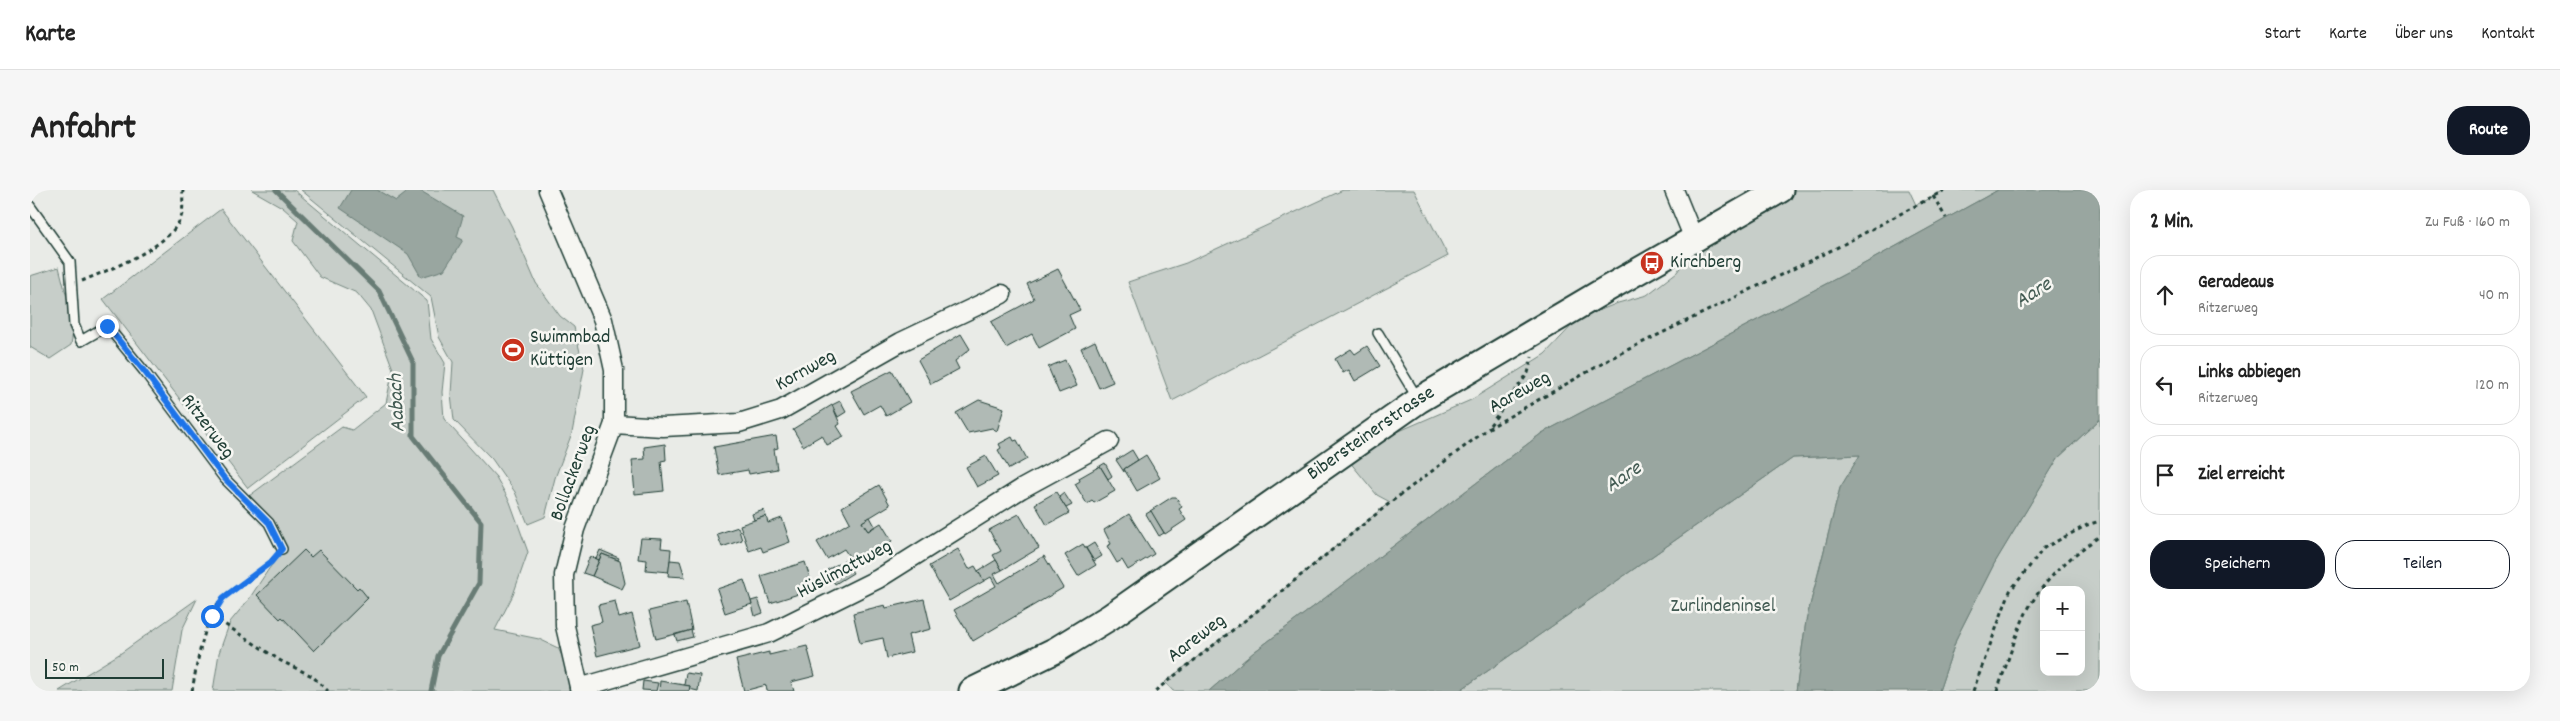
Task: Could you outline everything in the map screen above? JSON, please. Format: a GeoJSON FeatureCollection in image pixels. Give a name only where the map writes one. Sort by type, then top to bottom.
{"type":"FeatureCollection","features":[{"type":"Feature","properties":{"kind":"main road","name":"Bibersteinerstrasse"},"geometry":{"type":"LineString","coordinates":[[972,691],[1056,650],[1110,617],[1419,400],[1780,190]]}},
{"type":"Feature","properties":{"kind":"street","name":"Bollackerweg"},"geometry":{"type":"LineString","coordinates":[[548,190],[603,320],[614,370],[614,424],[575,529],[564,575],[565,626],[580,689]]}},
{"type":"Feature","properties":{"kind":"street"},"geometry":{"type":"LineString","coordinates":[[1674,190],[1694,239]]}},
{"type":"Feature","properties":{"kind":"street","name":"Kornweg"},"geometry":{"type":"LineString","coordinates":[[614,424],[663,428],[739,423],[781,410],[901,342],[1002,294]]}},
{"type":"Feature","properties":{"kind":"street","name":"Hüslimattweg"},"geometry":{"type":"LineString","coordinates":[[580,689],[770,633],[878,579],[1021,489],[1109,441]]}},
{"type":"Feature","properties":{"kind":"lane","name":"Ritzerweg"},"geometry":{"type":"LineString","coordinates":[[30,206],[70,262],[74,325],[81,341],[107,326],[144,371],[224,478],[269,523],[282,549]]}},
{"type":"Feature","properties":{"kind":"lane"},"geometry":{"type":"LineString","coordinates":[[1378,332],[1419,400]]}},
{"type":"Feature","properties":{"kind":"path"},"geometry":{"type":"LineString","coordinates":[[72,286],[129,262],[166,238],[181,218],[183,190]]}},
{"type":"Feature","properties":{"kind":"path","name":"Aareweg"},"geometry":{"type":"LineString","coordinates":[[1155,691],[1258,611],[1391,502],[1488,428],[1619,354],[1844,244],[1945,190]]}},
{"type":"Feature","properties":{"kind":"path"},"geometry":{"type":"LineString","coordinates":[[1933,196],[1946,218]]}},
{"type":"Feature","properties":{"kind":"path"},"geometry":{"type":"LineString","coordinates":[[1488,428],[1528,373],[1538,330]]}},
{"type":"Feature","properties":{"kind":"path"},"geometry":{"type":"LineString","coordinates":[[1973,691],[2010,591],[2044,548],[2087,525],[2100,521]]}},
{"type":"Feature","properties":{"kind":"path"},"geometry":{"type":"LineString","coordinates":[[1997,691],[2027,611],[2044,584],[2074,554],[2100,536]]}},
{"type":"Feature","properties":{"kind":"path"},"geometry":{"type":"LineString","coordinates":[[192,691],[200,647],[212,616],[223,598],[271,562],[282,549]]}},
{"type":"Feature","properties":{"kind":"path"},"geometry":{"type":"LineString","coordinates":[[212,616],[281,661],[312,676],[328,691]]}},
{"type":"Feature","properties":{"kind":"green space"},"geometry":{"type":"Polygon","coordinates":[[[252,190],[294,190],[427,301],[431,339],[445,363],[442,392],[444,419],[496,477],[510,502],[528,552],[513,595],[495,630],[539,639],[558,648],[580,691],[213,691],[219,653],[230,622],[249,599],[282,549],[269,523],[245,499],[342,427],[352,430],[386,403],[393,369],[371,310],[357,293],[320,277],[293,241],[298,221],[282,207],[252,190]]]}},
{"type":"Feature","properties":{"kind":"green space","name":"Swimmbad Küttigen"},"geometry":{"type":"Polygon","coordinates":[[[301,190],[493,190],[512,227],[536,283],[560,316],[574,327],[584,369],[572,433],[555,478],[545,517],[528,524],[515,492],[492,459],[454,420],[451,394],[453,362],[439,337],[431,297],[301,190]]]}},
{"type":"Feature","properties":{"kind":"green space"},"geometry":{"type":"Polygon","coordinates":[[[1343,190],[1414,190],[1448,256],[1172,401],[1128,282],[1186,263],[1343,190]]]}},
{"type":"Feature","properties":{"kind":"green space"},"geometry":{"type":"Polygon","coordinates":[[[1794,190],[1909,190],[1916,205],[1945,190],[1998,190],[1862,265],[1542,433],[1254,652],[1209,691],[1173,691],[1165,682],[1257,611],[1390,502],[1377,495],[1344,455],[1471,400],[1545,354],[1578,319],[1618,303],[1647,295],[1677,272],[1686,259],[1687,252],[1794,190]]]}},
{"type":"Feature","properties":{"kind":"green space"},"geometry":{"type":"Polygon","coordinates":[[[221,209],[366,397],[248,488],[103,299],[221,209]]]}},
{"type":"Feature","properties":{"kind":"green space"},"geometry":{"type":"Polygon","coordinates":[[[59,267],[74,325],[71,345],[50,359],[30,347],[30,276],[59,267]]]}},
{"type":"Feature","properties":{"kind":"green space"},"geometry":{"type":"Polygon","coordinates":[[[2100,419],[2100,691],[1939,691],[1957,637],[1994,564],[2058,458],[2100,419]]]}},
{"type":"Feature","properties":{"kind":"green space","name":"Zurlindeninsel"},"geometry":{"type":"Polygon","coordinates":[[[1860,455],[1840,488],[1806,621],[1796,691],[1459,691],[1793,458],[1860,455]]]}},
{"type":"Feature","properties":{"kind":"green space"},"geometry":{"type":"Polygon","coordinates":[[[197,599],[182,630],[172,691],[59,691],[121,653],[197,599]]]}},
{"type":"Feature","properties":{"kind":"water"},"geometry":{"type":"Polygon","coordinates":[[[351,190],[377,190],[396,201],[410,190],[419,190],[463,216],[457,237],[463,240],[444,270],[421,277],[408,254],[340,208],[351,190]]]}},
{"type":"Feature","properties":{"kind":"water","name":"Aare"},"geometry":{"type":"Polygon","coordinates":[[[1998,190],[2100,190],[2100,419],[2058,458],[1994,564],[1957,637],[1939,691],[1796,691],[1806,621],[1840,488],[1860,455],[1793,458],[1459,691],[1209,691],[1254,652],[1542,433],[1862,265],[1998,190]]]}},
{"type":"Feature","properties":{"kind":"building"},"geometry":{"type":"Polygon","coordinates":[[[1058,269],[1080,310],[1069,315],[1075,329],[1039,348],[1032,334],[1006,348],[991,322],[1034,299],[1027,284],[1058,269]]]}},
{"type":"Feature","properties":{"kind":"building"},"geometry":{"type":"Polygon","coordinates":[[[961,334],[970,349],[955,361],[959,369],[931,384],[918,360],[961,334]]]}},
{"type":"Feature","properties":{"kind":"building"},"geometry":{"type":"Polygon","coordinates":[[[1095,341],[1113,382],[1099,388],[1081,348],[1095,341]]]}},
{"type":"Feature","properties":{"kind":"building"},"geometry":{"type":"Polygon","coordinates":[[[1367,346],[1380,366],[1355,381],[1349,370],[1343,373],[1335,359],[1351,349],[1355,354],[1367,346]]]}},
{"type":"Feature","properties":{"kind":"building"},"geometry":{"type":"Polygon","coordinates":[[[1065,360],[1077,386],[1059,393],[1048,367],[1065,360]]]}},
{"type":"Feature","properties":{"kind":"building"},"geometry":{"type":"Polygon","coordinates":[[[892,370],[910,402],[886,416],[880,405],[864,414],[851,391],[892,370]]]}},
{"type":"Feature","properties":{"kind":"building"},"geometry":{"type":"Polygon","coordinates":[[[979,400],[1004,408],[997,431],[992,428],[968,433],[956,413],[979,400]]]}},
{"type":"Feature","properties":{"kind":"building"},"geometry":{"type":"Polygon","coordinates":[[[840,401],[846,412],[838,417],[832,405],[840,401]]]}},
{"type":"Feature","properties":{"kind":"building"},"geometry":{"type":"Polygon","coordinates":[[[832,405],[840,424],[837,426],[844,437],[827,445],[822,435],[803,446],[793,429],[832,405]]]}},
{"type":"Feature","properties":{"kind":"building"},"geometry":{"type":"Polygon","coordinates":[[[776,436],[778,448],[774,449],[777,469],[749,474],[748,470],[719,475],[714,447],[776,436]]]}},
{"type":"Feature","properties":{"kind":"building"},"geometry":{"type":"Polygon","coordinates":[[[1012,437],[1014,441],[1017,440],[1027,459],[1009,469],[998,450],[1001,448],[999,444],[1012,437]]]}},
{"type":"Feature","properties":{"kind":"building"},"geometry":{"type":"Polygon","coordinates":[[[665,444],[666,460],[661,461],[664,491],[635,494],[632,460],[645,459],[644,447],[665,444]]]}},
{"type":"Feature","properties":{"kind":"building"},"geometry":{"type":"Polygon","coordinates":[[[1132,450],[1138,460],[1124,469],[1124,472],[1116,460],[1132,450]]]}},
{"type":"Feature","properties":{"kind":"building"},"geometry":{"type":"Polygon","coordinates":[[[1146,455],[1160,478],[1137,491],[1124,469],[1146,455]]]}},
{"type":"Feature","properties":{"kind":"building"},"geometry":{"type":"Polygon","coordinates":[[[986,456],[998,476],[977,487],[966,467],[986,456]]]}},
{"type":"Feature","properties":{"kind":"building"},"geometry":{"type":"Polygon","coordinates":[[[1105,463],[1112,476],[1108,479],[1100,466],[1105,463]]]}},
{"type":"Feature","properties":{"kind":"building"},"geometry":{"type":"Polygon","coordinates":[[[1100,466],[1115,491],[1094,503],[1092,501],[1087,504],[1075,484],[1080,481],[1079,478],[1100,466]]]}},
{"type":"Feature","properties":{"kind":"building"},"geometry":{"type":"Polygon","coordinates":[[[879,485],[890,505],[862,522],[868,531],[881,523],[892,541],[854,564],[844,549],[827,559],[817,542],[850,522],[842,507],[879,485]]]}},
{"type":"Feature","properties":{"kind":"building"},"geometry":{"type":"Polygon","coordinates":[[[1056,492],[1069,513],[1047,525],[1035,504],[1056,492]]]}},
{"type":"Feature","properties":{"kind":"building"},"geometry":{"type":"Polygon","coordinates":[[[1064,493],[1072,505],[1066,508],[1059,497],[1064,493]]]}},
{"type":"Feature","properties":{"kind":"building"},"geometry":{"type":"Polygon","coordinates":[[[1172,497],[1176,497],[1182,507],[1179,509],[1186,520],[1165,534],[1150,511],[1172,497]]]}},
{"type":"Feature","properties":{"kind":"building"},"geometry":{"type":"Polygon","coordinates":[[[764,510],[766,516],[754,520],[752,514],[764,510]]]}},
{"type":"Feature","properties":{"kind":"building"},"geometry":{"type":"Polygon","coordinates":[[[1151,511],[1164,533],[1159,536],[1146,514],[1151,511]]]}},
{"type":"Feature","properties":{"kind":"building"},"geometry":{"type":"Polygon","coordinates":[[[1019,514],[1039,548],[1002,570],[993,555],[1001,551],[989,530],[1019,514]]]}},
{"type":"Feature","properties":{"kind":"building"},"geometry":{"type":"Polygon","coordinates":[[[1129,514],[1154,554],[1128,570],[1122,560],[1117,563],[1107,546],[1111,544],[1104,530],[1129,514]]]}},
{"type":"Feature","properties":{"kind":"building"},"geometry":{"type":"Polygon","coordinates":[[[766,516],[768,523],[782,518],[790,542],[763,552],[761,547],[749,551],[740,525],[766,516]]]}},
{"type":"Feature","properties":{"kind":"building"},"geometry":{"type":"Polygon","coordinates":[[[870,517],[875,526],[868,531],[862,522],[870,517]]]}},
{"type":"Feature","properties":{"kind":"building"},"geometry":{"type":"Polygon","coordinates":[[[738,527],[742,540],[722,547],[717,534],[738,527]]]}},
{"type":"Feature","properties":{"kind":"building"},"geometry":{"type":"Polygon","coordinates":[[[641,538],[662,539],[661,548],[671,549],[669,572],[646,570],[647,560],[638,559],[641,538]]]}},
{"type":"Feature","properties":{"kind":"building"},"geometry":{"type":"Polygon","coordinates":[[[1094,543],[1102,556],[1094,561],[1086,548],[1094,543]]]}},
{"type":"Feature","properties":{"kind":"building"},"geometry":{"type":"Polygon","coordinates":[[[1083,544],[1096,565],[1078,576],[1065,555],[1083,544]]]}},
{"type":"Feature","properties":{"kind":"building"},"geometry":{"type":"Polygon","coordinates":[[[958,549],[969,569],[975,566],[984,581],[949,601],[929,566],[958,549]]]}},
{"type":"Feature","properties":{"kind":"building"},"geometry":{"type":"Polygon","coordinates":[[[304,550],[311,557],[319,550],[357,589],[359,587],[368,598],[314,651],[282,617],[280,619],[257,595],[304,550]]]}},
{"type":"Feature","properties":{"kind":"building"},"geometry":{"type":"Polygon","coordinates":[[[600,550],[619,558],[618,560],[602,554],[599,560],[596,559],[600,550]]]}},
{"type":"Feature","properties":{"kind":"building"},"geometry":{"type":"Polygon","coordinates":[[[602,554],[620,561],[625,583],[622,589],[592,576],[602,554]]]}},
{"type":"Feature","properties":{"kind":"building"},"geometry":{"type":"Polygon","coordinates":[[[590,556],[599,560],[592,576],[583,573],[590,556]]]}},
{"type":"Feature","properties":{"kind":"building"},"geometry":{"type":"Polygon","coordinates":[[[1044,556],[1063,588],[973,641],[954,610],[996,586],[991,577],[984,581],[978,571],[996,560],[1002,570],[994,574],[999,583],[1044,556]]]}},
{"type":"Feature","properties":{"kind":"building"},"geometry":{"type":"Polygon","coordinates":[[[670,560],[680,561],[685,577],[668,576],[670,560]]]}},
{"type":"Feature","properties":{"kind":"building"},"geometry":{"type":"Polygon","coordinates":[[[845,560],[853,573],[835,584],[827,570],[845,560]]]}},
{"type":"Feature","properties":{"kind":"building"},"geometry":{"type":"Polygon","coordinates":[[[805,562],[810,578],[805,580],[808,591],[770,603],[761,576],[805,562]]]}},
{"type":"Feature","properties":{"kind":"building"},"geometry":{"type":"Polygon","coordinates":[[[744,580],[752,604],[725,613],[717,589],[744,580]]]}},
{"type":"Feature","properties":{"kind":"building"},"geometry":{"type":"Polygon","coordinates":[[[758,599],[763,613],[755,616],[751,601],[758,599]]]}},
{"type":"Feature","properties":{"kind":"building"},"geometry":{"type":"Polygon","coordinates":[[[924,599],[931,629],[908,635],[912,652],[887,658],[883,638],[860,643],[853,613],[885,605],[886,608],[924,599]]]}},
{"type":"Feature","properties":{"kind":"building"},"geometry":{"type":"Polygon","coordinates":[[[615,601],[619,618],[632,614],[640,645],[597,656],[590,625],[602,622],[598,605],[615,601]]]}},
{"type":"Feature","properties":{"kind":"building"},"geometry":{"type":"Polygon","coordinates":[[[686,602],[692,630],[656,639],[649,611],[686,602]]]}},
{"type":"Feature","properties":{"kind":"building"},"geometry":{"type":"Polygon","coordinates":[[[691,630],[693,637],[677,641],[675,635],[691,630]]]}},
{"type":"Feature","properties":{"kind":"building"},"geometry":{"type":"Polygon","coordinates":[[[807,646],[815,676],[791,682],[794,691],[767,691],[766,685],[744,691],[736,660],[807,646]]]}},
{"type":"Feature","properties":{"kind":"building"},"geometry":{"type":"Polygon","coordinates":[[[686,673],[700,675],[698,691],[689,689],[690,686],[684,685],[686,673]]]}},
{"type":"Feature","properties":{"kind":"building"},"geometry":{"type":"Polygon","coordinates":[[[643,681],[658,683],[656,691],[642,690],[643,681]]]}},
{"type":"Feature","properties":{"kind":"building"},"geometry":{"type":"Polygon","coordinates":[[[660,681],[690,686],[689,691],[659,691],[660,681]]]}},
{"type":"Feature","properties":{"kind":"waterway","name":"Aabach"},"geometry":{"type":"LineString","coordinates":[[276,190],[379,291],[413,362],[413,436],[481,522],[479,583],[438,656],[431,691]]}},
{"type":"Feature","properties":{"kind":"place","name":"Kirchberg"},"geometry":{"type":"Point","coordinates":[1652,263]}},
{"type":"Feature","properties":{"kind":"place","name":"Swimmbad Küttigen"},"geometry":{"type":"Point","coordinates":[513,350]}},
{"type":"Feature","properties":{"kind":"route"},"geometry":{"type":"LineString","coordinates":[[107,326],[144,371],[224,478],[269,523],[282,549],[271,562],[223,598],[212,616]]}}]}
